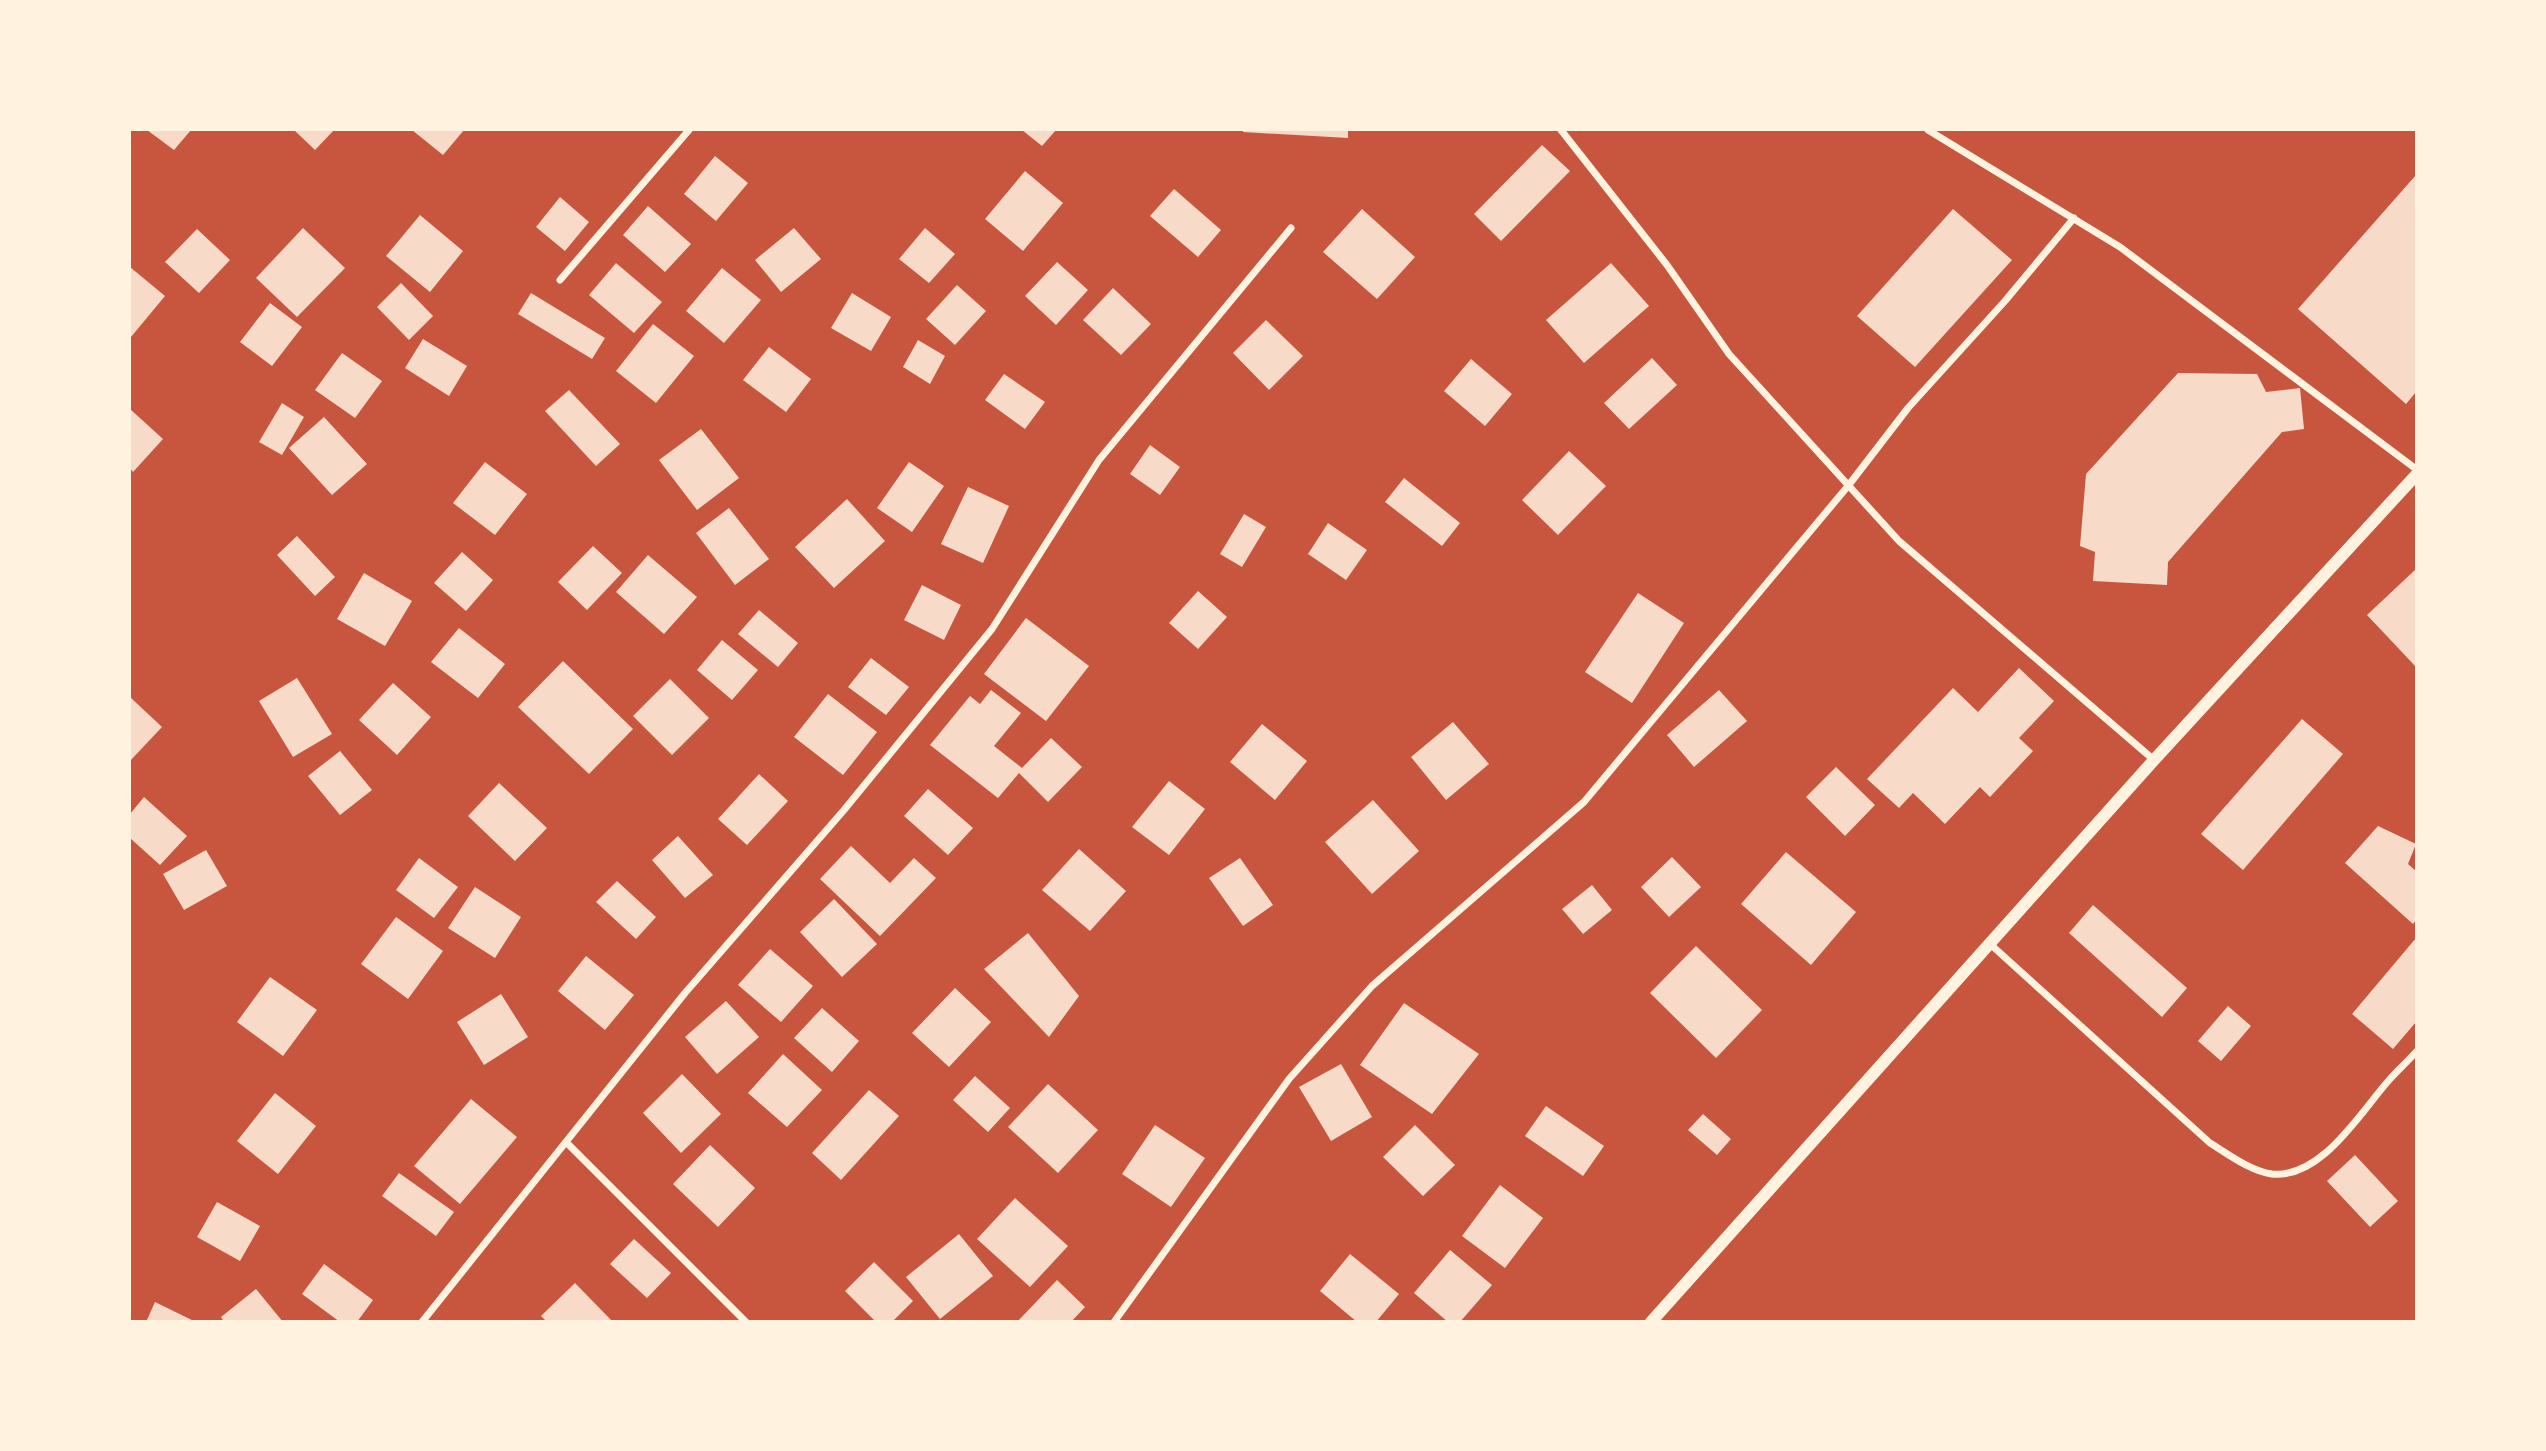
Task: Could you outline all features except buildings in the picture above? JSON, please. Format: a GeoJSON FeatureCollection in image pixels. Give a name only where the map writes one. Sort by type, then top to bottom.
{"type":"FeatureCollection","features":[{"type":"Feature","properties":{"kind":"street"},"geometry":{"type":"LineString","coordinates":[[560,280],[689,130]]}},
{"type":"Feature","properties":{"kind":"street"},"geometry":{"type":"LineString","coordinates":[[1562,130],[1667,265],[1729,355],[1899,541],[2154,760]]}},
{"type":"Feature","properties":{"kind":"street"},"geometry":{"type":"LineString","coordinates":[[1928,130],[2120,247],[2417,469]]}},
{"type":"Feature","properties":{"kind":"street"},"geometry":{"type":"LineString","coordinates":[[1114,1321],[1289,1079],[1372,986],[1584,802],[1848,486],[1908,408],[2005,301],[2074,218]]}},
{"type":"Feature","properties":{"kind":"street"},"geometry":{"type":"LineString","coordinates":[[422,1321],[685,993],[844,810],[992,629],[1099,460],[1291,228]]}},
{"type":"Feature","properties":{"kind":"street"},"geometry":{"type":"LineString","coordinates":[[1651,1321],[2154,760],[2417,475]]}},
{"type":"Feature","properties":{"kind":"street"},"geometry":{"type":"LineString","coordinates":[[1989,943],[2210,1143],[2239,1161],[2272,1174],[2297,1171],[2333,1148],[2390,1079],[2417,1052]]}},
{"type":"Feature","properties":{"kind":"street"},"geometry":{"type":"LineString","coordinates":[[566,1142],[746,1321]]}}]}
